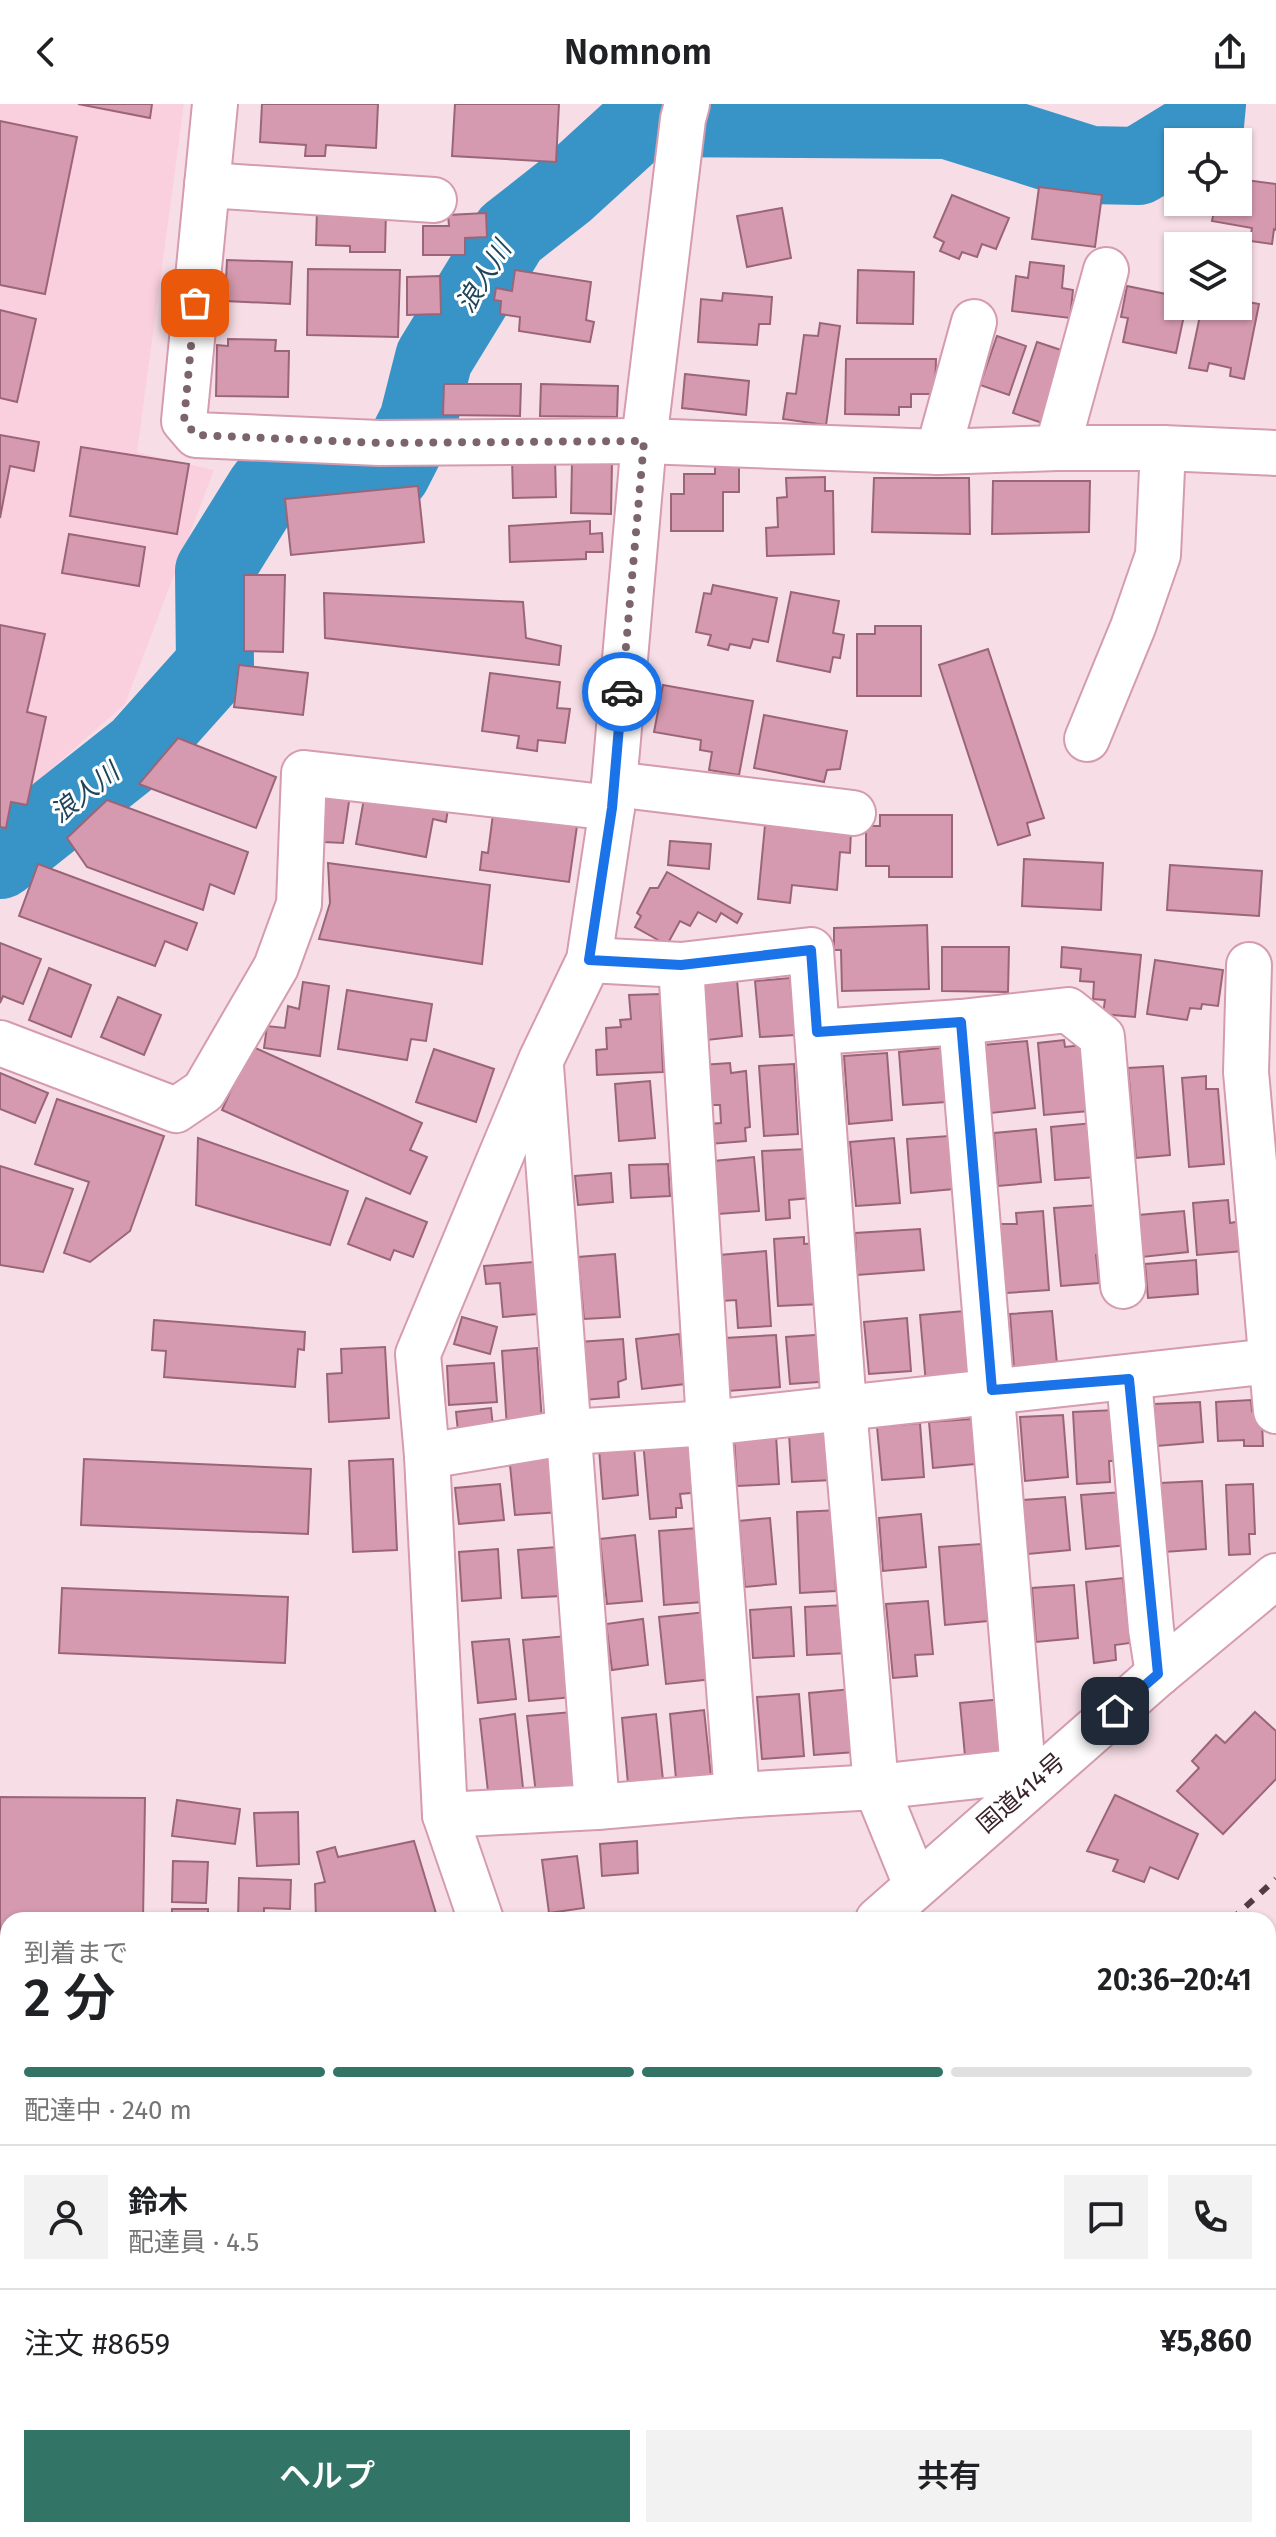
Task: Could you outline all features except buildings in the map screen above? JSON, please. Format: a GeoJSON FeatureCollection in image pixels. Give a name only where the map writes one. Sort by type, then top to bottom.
{"type":"FeatureCollection","features":[{"type":"Feature","properties":{"kind":"main road"},"geometry":{"type":"LineString","coordinates":[[215,104],[184,421],[196,435],[379,443],[644,441],[938,452],[1163,448],[1276,453]]}},
{"type":"Feature","properties":{"kind":"main road"},"geometry":{"type":"LineString","coordinates":[[478,1912],[445,1815],[427,1456],[418,1354],[541,1060],[589,960],[613,796],[644,441],[687,104]]}},
{"type":"Feature","properties":{"kind":"main road"},"geometry":{"type":"LineString","coordinates":[[207,185],[434,200]]}},
{"type":"Feature","properties":{"kind":"main road"},"geometry":{"type":"LineString","coordinates":[[1057,448],[1106,270]]}},
{"type":"Feature","properties":{"kind":"main road"},"geometry":{"type":"LineString","coordinates":[[938,452],[974,322]]}},
{"type":"Feature","properties":{"kind":"main road"},"geometry":{"type":"LineString","coordinates":[[1087,739],[1133,627],[1158,555],[1163,448]]}},
{"type":"Feature","properties":{"kind":"main road"},"geometry":{"type":"LineString","coordinates":[[0,1043],[176,1110],[204,1091],[276,967],[299,904],[304,773],[853,813]]}},
{"type":"Feature","properties":{"kind":"main road"},"geometry":{"type":"LineString","coordinates":[[589,960],[681,965],[811,950],[844,1407],[876,1787],[916,1885]]}},
{"type":"Feature","properties":{"kind":"main road"},"geometry":{"type":"LineString","coordinates":[[681,965],[709,1423],[737,1795]]}},
{"type":"Feature","properties":{"kind":"main road"},"geometry":{"type":"LineString","coordinates":[[1249,965],[1246,1072],[1276,1411]]}},
{"type":"Feature","properties":{"kind":"main road"},"geometry":{"type":"LineString","coordinates":[[817,1032],[961,1022],[1068,1010],[1102,1037],[1123,1286]]}},
{"type":"Feature","properties":{"kind":"main road"},"geometry":{"type":"LineString","coordinates":[[445,1815],[1026,1778],[961,1022]]}},
{"type":"Feature","properties":{"kind":"main road"},"geometry":{"type":"LineString","coordinates":[[541,1060],[597,1807]]}},
{"type":"Feature","properties":{"kind":"main road"},"geometry":{"type":"LineString","coordinates":[[427,1456],[570,1432],[709,1423],[992,1390],[1129,1379],[1270,1361]]}},
{"type":"Feature","properties":{"kind":"main road"},"geometry":{"type":"LineString","coordinates":[[1129,1379],[1158,1674]]}},
{"type":"Feature","properties":{"kind":"main road","name":"国道414号"},"geometry":{"type":"LineString","coordinates":[[887,1912],[1026,1778],[1276,1576]]}},
{"type":"Feature","properties":{"kind":"shaded area"},"geometry":{"type":"Polygon","coordinates":[[[0,104],[184,104],[137,452],[214,470],[125,704],[0,814],[0,104]]]}},
{"type":"Feature","properties":{"kind":"waterway","name":"浪人川"},"geometry":{"type":"LineString","coordinates":[[0,860],[140,749],[215,665],[214,571],[265,489],[392,472],[418,421],[434,358],[510,234],[566,190],[645,118],[948,120],[1090,165],[1138,166],[1205,125],[1207,104]]}},
{"type":"Feature","properties":{"kind":"railway"},"geometry":{"type":"LineString","coordinates":[[1240,1912],[1276,1879]]}},
{"type":"Feature","properties":{"kind":"way so far"},"geometry":{"type":"LineString","coordinates":[[195,303],[184,421],[196,435],[379,443],[644,441],[622,692]]}},
{"type":"Feature","properties":{"kind":"route"},"geometry":{"type":"LineString","coordinates":[[622,692],[612,808],[589,960],[681,965],[811,950],[817,1032],[961,1022],[992,1390],[1129,1379],[1151,1629],[1158,1674],[1115,1711]]}}]}
